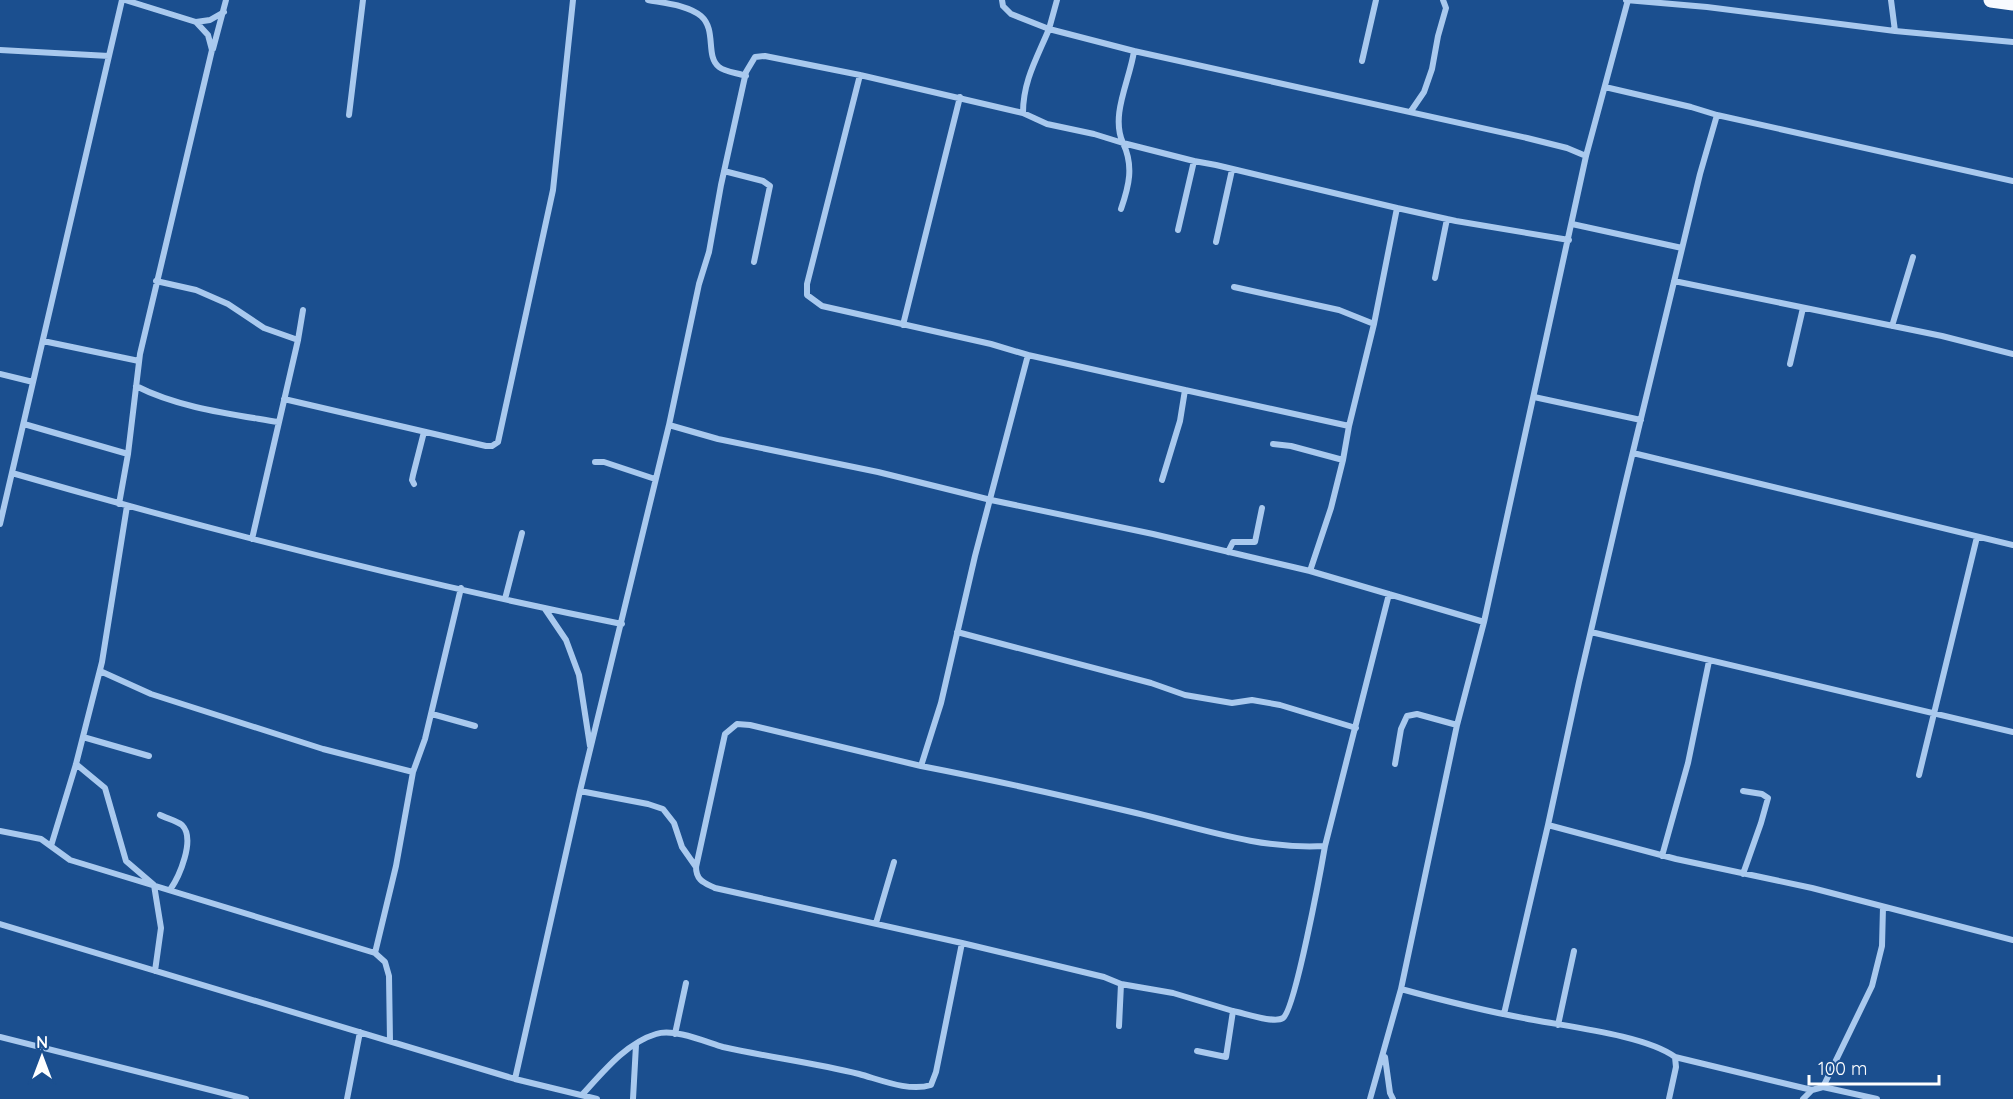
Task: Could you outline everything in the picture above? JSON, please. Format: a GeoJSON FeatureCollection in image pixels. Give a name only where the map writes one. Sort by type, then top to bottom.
{"type":"FeatureCollection","features":[{"type":"Feature","properties":{"kind":"highway"},"geometry":{"type":"LineString","coordinates":[[1991,0],[2013,3]]}},
{"type":"Feature","properties":{"kind":"street"},"geometry":{"type":"LineString","coordinates":[[0,524],[123,0],[196,22],[210,20],[224,12]]}},
{"type":"Feature","properties":{"kind":"street"},"geometry":{"type":"LineString","coordinates":[[119,504],[128,454],[139,361],[156,281],[226,0]]}},
{"type":"Feature","properties":{"kind":"street"},"geometry":{"type":"LineString","coordinates":[[349,115],[363,0]]}},
{"type":"Feature","properties":{"kind":"street"},"geometry":{"type":"LineString","coordinates":[[284,399],[486,446],[492,446],[498,442],[553,190],[573,0]]}},
{"type":"Feature","properties":{"kind":"street"},"geometry":{"type":"LineString","coordinates":[[648,0],[700,14],[708,23],[714,60],[719,67],[746,76]]}},
{"type":"Feature","properties":{"kind":"street"},"geometry":{"type":"LineString","coordinates":[[1002,0],[1003,6],[1011,14],[1049,29],[1134,51],[1527,138],[1567,148],[1586,156]]}},
{"type":"Feature","properties":{"kind":"street"},"geometry":{"type":"LineString","coordinates":[[1023,113],[1026,81],[1049,29],[1058,0]]}},
{"type":"Feature","properties":{"kind":"street"},"geometry":{"type":"LineString","coordinates":[[1362,61],[1376,0]]}},
{"type":"Feature","properties":{"kind":"street"},"geometry":{"type":"LineString","coordinates":[[1412,111],[1424,92],[1432,69],[1446,8],[1443,0]]}},
{"type":"Feature","properties":{"kind":"street"},"geometry":{"type":"LineString","coordinates":[[1370,1099],[1401,989],[1457,725],[1484,622],[1586,156],[1627,0],[1707,7],[1895,31],[2013,42]]}},
{"type":"Feature","properties":{"kind":"street"},"geometry":{"type":"LineString","coordinates":[[1891,0],[1895,31]]}},
{"type":"Feature","properties":{"kind":"street"},"geometry":{"type":"LineString","coordinates":[[196,22],[208,35],[212,50]]}},
{"type":"Feature","properties":{"kind":"street"},"geometry":{"type":"LineString","coordinates":[[0,50],[109,57]]}},
{"type":"Feature","properties":{"kind":"street"},"geometry":{"type":"LineString","coordinates":[[1121,209],[1127,192],[1130,167],[1128,155],[1118,133],[1118,123],[1134,51]]}},
{"type":"Feature","properties":{"kind":"street"},"geometry":{"type":"LineString","coordinates":[[515,1079],[580,791],[669,425],[699,284],[709,252],[724,171],[746,76],[755,57],[765,56],[960,97],[1023,113],[1047,124],[1397,208],[1569,240]]}},
{"type":"Feature","properties":{"kind":"street"},"geometry":{"type":"LineString","coordinates":[[860,75],[807,284],[807,295],[822,306],[991,344],[1028,355],[1349,426]]}},
{"type":"Feature","properties":{"kind":"street"},"geometry":{"type":"LineString","coordinates":[[1605,87],[1691,106],[1717,115],[2013,181]]}},
{"type":"Feature","properties":{"kind":"street"},"geometry":{"type":"LineString","coordinates":[[903,325],[960,97]]}},
{"type":"Feature","properties":{"kind":"street"},"geometry":{"type":"LineString","coordinates":[[1504,1014],[1633,453],[1700,174],[1717,115]]}},
{"type":"Feature","properties":{"kind":"street"},"geometry":{"type":"LineString","coordinates":[[1178,230],[1194,161]]}},
{"type":"Feature","properties":{"kind":"street"},"geometry":{"type":"LineString","coordinates":[[1216,242],[1232,170]]}},
{"type":"Feature","properties":{"kind":"street"},"geometry":{"type":"LineString","coordinates":[[724,171],[763,181],[770,186],[754,262]]}},
{"type":"Feature","properties":{"kind":"street"},"geometry":{"type":"LineString","coordinates":[[1310,571],[1331,508],[1343,460],[1374,324],[1397,208]]}},
{"type":"Feature","properties":{"kind":"street"},"geometry":{"type":"LineString","coordinates":[[1435,278],[1447,219]]}},
{"type":"Feature","properties":{"kind":"street"},"geometry":{"type":"LineString","coordinates":[[1572,224],[1682,248]]}},
{"type":"Feature","properties":{"kind":"street"},"geometry":{"type":"LineString","coordinates":[[1892,326],[1913,257]]}},
{"type":"Feature","properties":{"kind":"street"},"geometry":{"type":"LineString","coordinates":[[156,281],[196,290],[228,304],[264,328],[298,340]]}},
{"type":"Feature","properties":{"kind":"street"},"geometry":{"type":"LineString","coordinates":[[1674,281],[1942,336],[2013,354]]}},
{"type":"Feature","properties":{"kind":"street"},"geometry":{"type":"LineString","coordinates":[[1234,287],[1339,310],[1374,324]]}},
{"type":"Feature","properties":{"kind":"street"},"geometry":{"type":"LineString","coordinates":[[1790,364],[1803,308]]}},
{"type":"Feature","properties":{"kind":"street"},"geometry":{"type":"LineString","coordinates":[[252,539],[303,310]]}},
{"type":"Feature","properties":{"kind":"street"},"geometry":{"type":"LineString","coordinates":[[43,341],[139,361]]}},
{"type":"Feature","properties":{"kind":"street"},"geometry":{"type":"LineString","coordinates":[[921,766],[941,703],[1028,355]]}},
{"type":"Feature","properties":{"kind":"street"},"geometry":{"type":"LineString","coordinates":[[0,374],[33,382]]}},
{"type":"Feature","properties":{"kind":"street"},"geometry":{"type":"LineString","coordinates":[[136,386],[153,394],[206,408],[278,422]]}},
{"type":"Feature","properties":{"kind":"street"},"geometry":{"type":"LineString","coordinates":[[1162,480],[1180,421],[1185,390]]}},
{"type":"Feature","properties":{"kind":"street"},"geometry":{"type":"LineString","coordinates":[[1534,397],[1641,420]]}},
{"type":"Feature","properties":{"kind":"street"},"geometry":{"type":"LineString","coordinates":[[24,424],[128,454]]}},
{"type":"Feature","properties":{"kind":"street"},"geometry":{"type":"LineString","coordinates":[[669,425],[718,439],[878,472],[992,500],[1310,571],[1484,622]]}},
{"type":"Feature","properties":{"kind":"street"},"geometry":{"type":"LineString","coordinates":[[414,484],[412,475],[424,432]]}},
{"type":"Feature","properties":{"kind":"street"},"geometry":{"type":"LineString","coordinates":[[1273,444],[1291,446],[1343,460]]}},
{"type":"Feature","properties":{"kind":"street"},"geometry":{"type":"LineString","coordinates":[[1633,453],[2013,545]]}},
{"type":"Feature","properties":{"kind":"street"},"geometry":{"type":"LineString","coordinates":[[595,462],[604,462],[655,479]]}},
{"type":"Feature","properties":{"kind":"street"},"geometry":{"type":"LineString","coordinates":[[12,473],[252,539],[545,609],[622,624]]}},
{"type":"Feature","properties":{"kind":"street"},"geometry":{"type":"LineString","coordinates":[[51,846],[76,764],[100,671],[127,506]]}},
{"type":"Feature","properties":{"kind":"street"},"geometry":{"type":"LineString","coordinates":[[1228,552],[1233,542],[1255,542],[1262,508]]}},
{"type":"Feature","properties":{"kind":"street"},"geometry":{"type":"LineString","coordinates":[[505,599],[522,533]]}},
{"type":"Feature","properties":{"kind":"street"},"geometry":{"type":"LineString","coordinates":[[1919,775],[1977,537]]}},
{"type":"Feature","properties":{"kind":"street"},"geometry":{"type":"LineString","coordinates":[[375,952],[396,866],[413,772],[426,739],[461,588]]}},
{"type":"Feature","properties":{"kind":"street"},"geometry":{"type":"LineString","coordinates":[[1325,846],[1285,847],[1263,844],[1125,810],[737,724],[725,734],[696,873],[700,881],[716,888],[962,943],[1104,977],[1121,984],[1173,993],[1233,1011],[1274,1020],[1282,1019],[1286,1016],[1290,1006],[1325,846],[1389,594]]}},
{"type":"Feature","properties":{"kind":"street"},"geometry":{"type":"LineString","coordinates":[[545,609],[566,640],[579,675],[591,748]]}},
{"type":"Feature","properties":{"kind":"street"},"geometry":{"type":"LineString","coordinates":[[957,632],[1151,683],[1185,695],[1232,703],[1252,700],[1280,705],[1356,728]]}},
{"type":"Feature","properties":{"kind":"street"},"geometry":{"type":"LineString","coordinates":[[1591,632],[2013,732]]}},
{"type":"Feature","properties":{"kind":"street"},"geometry":{"type":"LineString","coordinates":[[1662,856],[1688,763],[1709,661]]}},
{"type":"Feature","properties":{"kind":"street"},"geometry":{"type":"LineString","coordinates":[[100,671],[151,694],[323,749],[413,772]]}},
{"type":"Feature","properties":{"kind":"street"},"geometry":{"type":"LineString","coordinates":[[432,714],[475,726]]}},
{"type":"Feature","properties":{"kind":"street"},"geometry":{"type":"LineString","coordinates":[[1395,764],[1401,729],[1407,716],[1417,714],[1457,725]]}},
{"type":"Feature","properties":{"kind":"street"},"geometry":{"type":"LineString","coordinates":[[83,737],[149,756]]}},
{"type":"Feature","properties":{"kind":"street"},"geometry":{"type":"LineString","coordinates":[[76,764],[105,788],[126,861],[154,885],[161,928],[155,971]]}},
{"type":"Feature","properties":{"kind":"street"},"geometry":{"type":"LineString","coordinates":[[580,791],[663,809],[674,823],[682,848],[696,867]]}},
{"type":"Feature","properties":{"kind":"street"},"geometry":{"type":"LineString","coordinates":[[1743,791],[1762,794],[1768,798],[1743,874]]}},
{"type":"Feature","properties":{"kind":"street"},"geometry":{"type":"LineString","coordinates":[[160,815],[182,825],[187,833],[184,861],[179,877],[170,890]]}},
{"type":"Feature","properties":{"kind":"street"},"geometry":{"type":"LineString","coordinates":[[1548,825],[1662,856],[1812,888],[2013,940]]}},
{"type":"Feature","properties":{"kind":"street"},"geometry":{"type":"LineString","coordinates":[[0,831],[41,839],[70,860],[375,952],[386,962],[389,976],[390,1041]]}},
{"type":"Feature","properties":{"kind":"street"},"geometry":{"type":"LineString","coordinates":[[876,923],[894,862]]}},
{"type":"Feature","properties":{"kind":"street"},"geometry":{"type":"LineString","coordinates":[[1823,1087],[1872,986],[1882,946],[1883,907]]}},
{"type":"Feature","properties":{"kind":"street"},"geometry":{"type":"LineString","coordinates":[[0,924],[515,1079],[597,1099]]}},
{"type":"Feature","properties":{"kind":"street"},"geometry":{"type":"LineString","coordinates":[[582,1095],[613,1062],[643,1039],[660,1033],[675,1034],[738,1050],[894,1083],[921,1088],[931,1085],[936,1072],[962,943]]}},
{"type":"Feature","properties":{"kind":"street"},"geometry":{"type":"LineString","coordinates":[[1558,1025],[1574,951]]}},
{"type":"Feature","properties":{"kind":"street"},"geometry":{"type":"LineString","coordinates":[[675,1034],[686,983]]}},
{"type":"Feature","properties":{"kind":"street"},"geometry":{"type":"LineString","coordinates":[[1119,1026],[1121,984]]}},
{"type":"Feature","properties":{"kind":"street"},"geometry":{"type":"LineString","coordinates":[[1401,989],[1504,1014],[1630,1039],[1668,1052],[1675,1057],[1812,1090],[1823,1087],[1877,1099]]}},
{"type":"Feature","properties":{"kind":"street"},"geometry":{"type":"LineString","coordinates":[[1197,1051],[1226,1057],[1233,1011]]}},
{"type":"Feature","properties":{"kind":"street"},"geometry":{"type":"LineString","coordinates":[[347,1099],[360,1032]]}},
{"type":"Feature","properties":{"kind":"street"},"geometry":{"type":"LineString","coordinates":[[0,1036],[246,1099]]}},
{"type":"Feature","properties":{"kind":"street"},"geometry":{"type":"LineString","coordinates":[[633,1099],[636,1045]]}},
{"type":"Feature","properties":{"kind":"street"},"geometry":{"type":"LineString","coordinates":[[1384,1053],[1393,1099]]}},
{"type":"Feature","properties":{"kind":"street"},"geometry":{"type":"LineString","coordinates":[[1669,1099],[1676,1067],[1675,1057]]}},
{"type":"Feature","properties":{"kind":"street"},"geometry":{"type":"LineString","coordinates":[[1803,1099],[1812,1090]]}}]}
